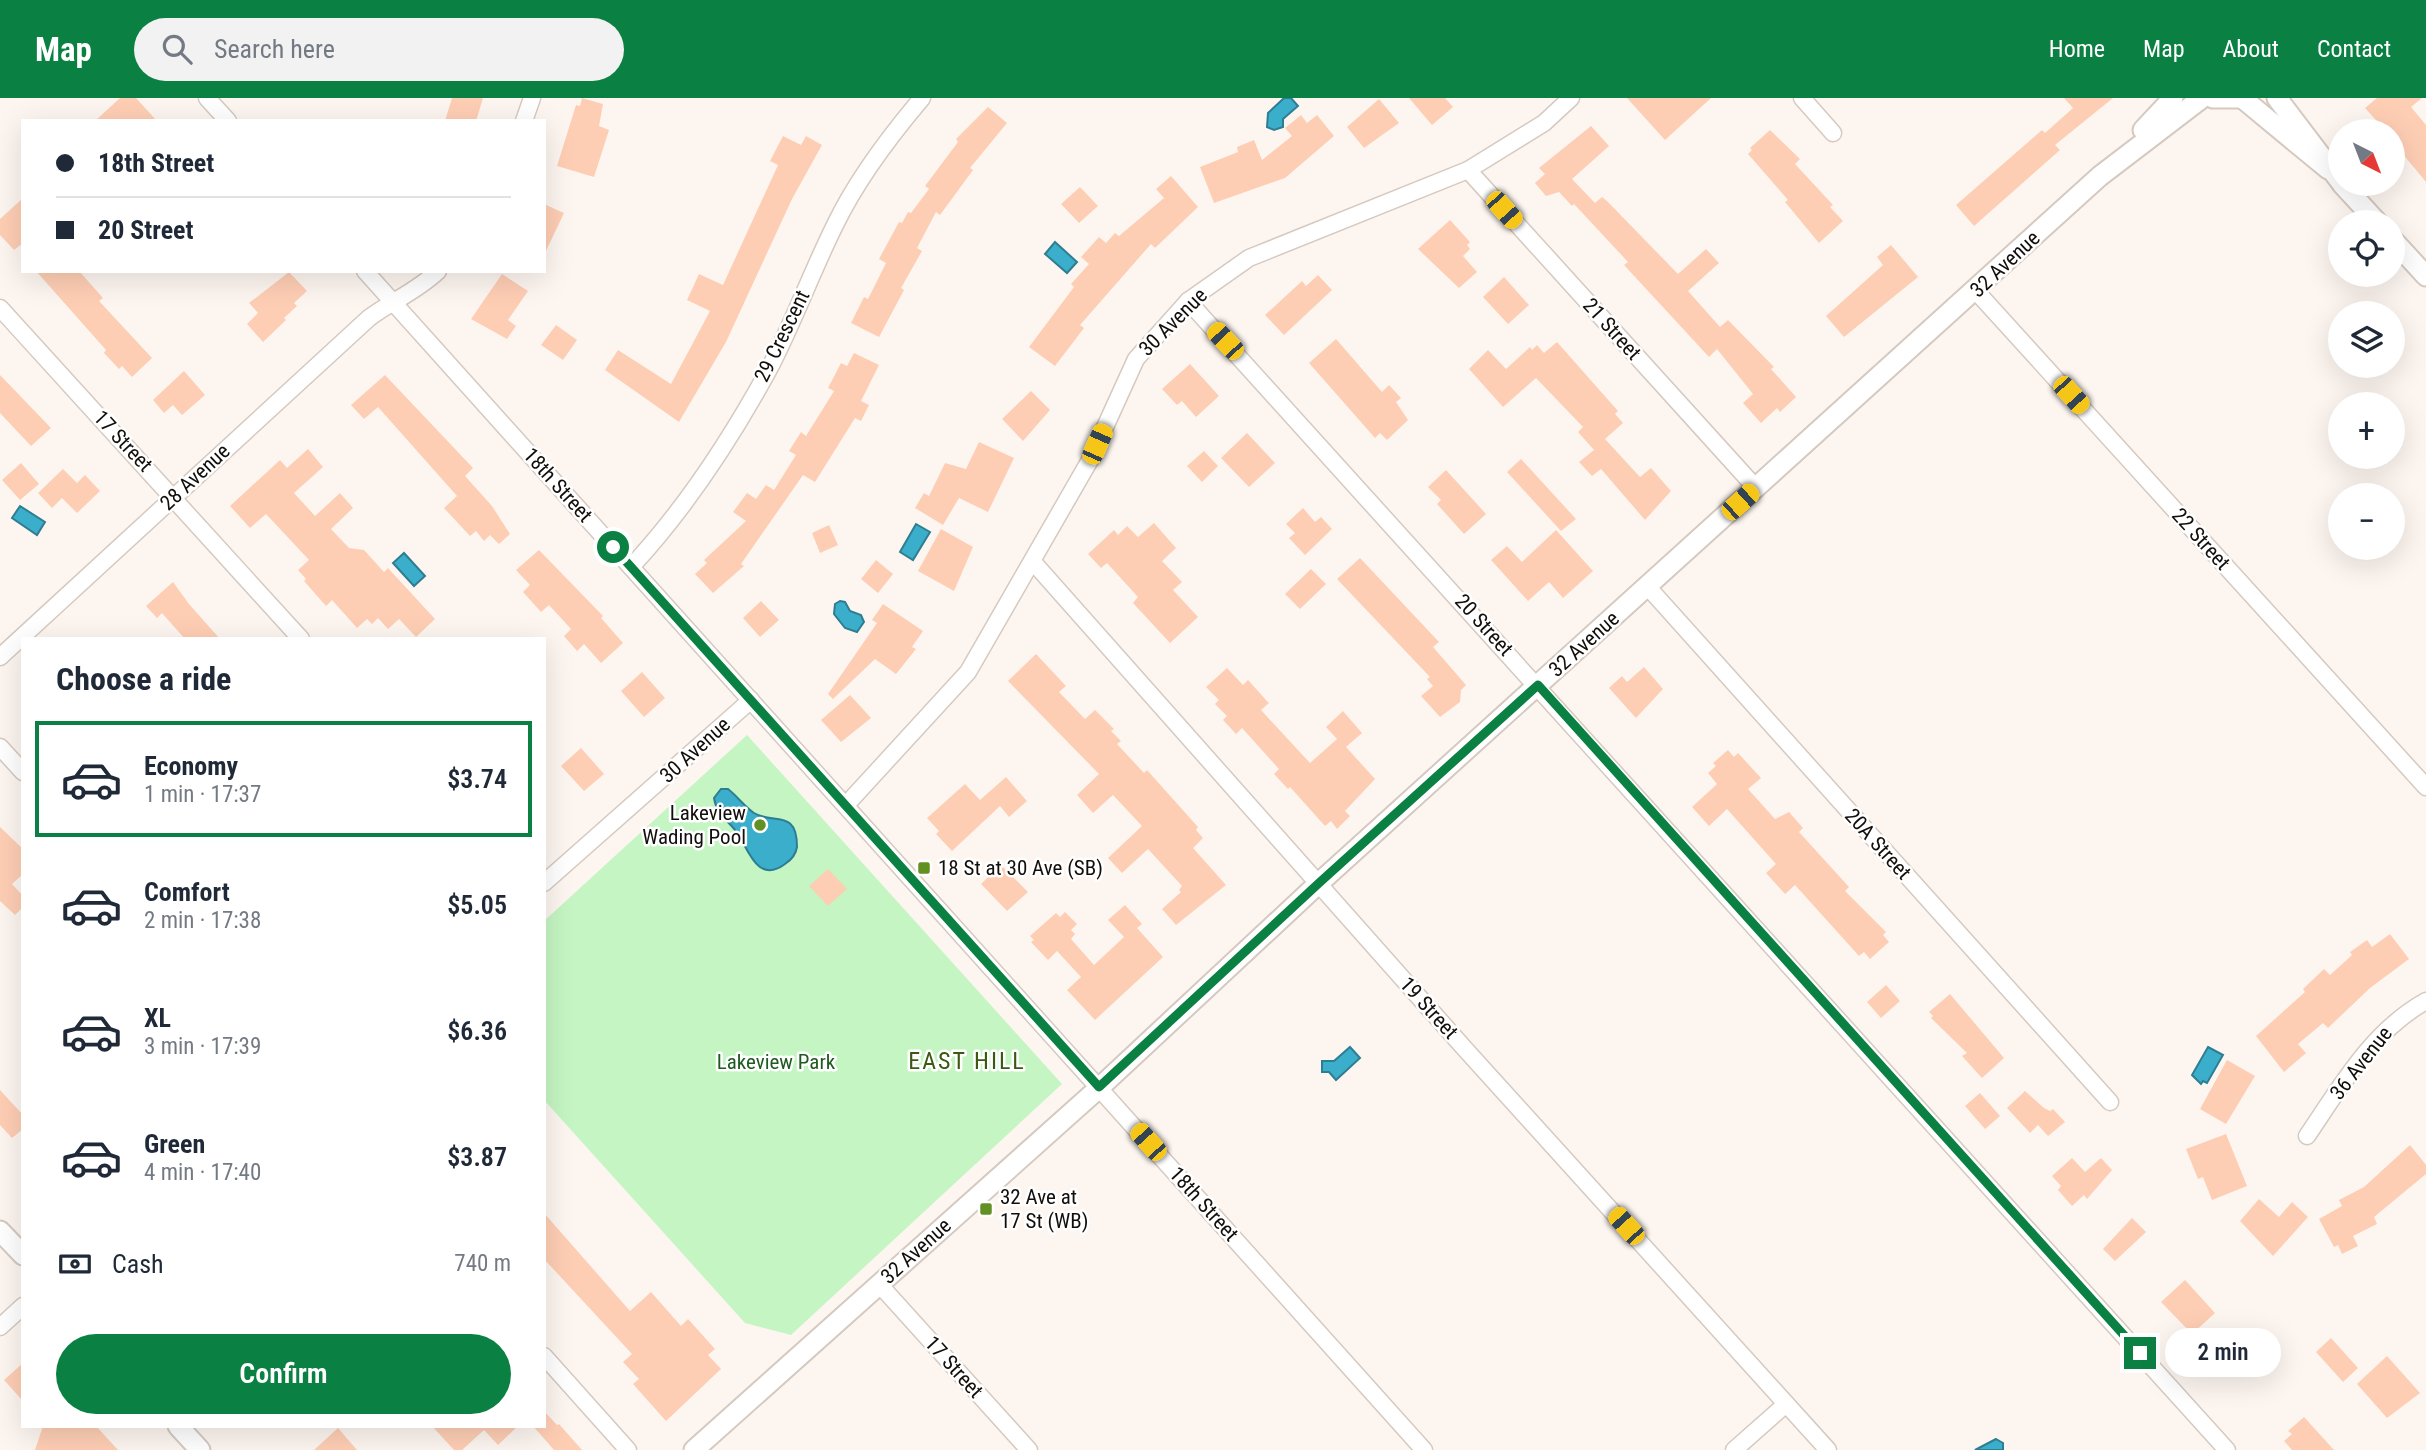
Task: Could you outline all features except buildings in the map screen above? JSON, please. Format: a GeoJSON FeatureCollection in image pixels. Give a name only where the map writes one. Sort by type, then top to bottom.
{"type":"FeatureCollection","features":[{"type":"Feature","properties":{"kind":"street"},"geometry":{"type":"LineString","coordinates":[[207,98],[226,119]]}},
{"type":"Feature","properties":{"kind":"street"},"geometry":{"type":"LineString","coordinates":[[525,119],[532,98]]}},
{"type":"Feature","properties":{"kind":"street","name":"29 Crescent"},"geometry":{"type":"LineString","coordinates":[[631,567],[667,529],[700,484],[768,369],[836,222],[886,140],[922,98]]}},
{"type":"Feature","properties":{"kind":"street","name":"30 Avenue"},"geometry":{"type":"LineString","coordinates":[[846,805],[968,672],[1034,563],[1090,460],[1136,359],[1188,301],[1249,258],[1468,170],[1544,123],[1571,98]]}},
{"type":"Feature","properties":{"kind":"street"},"geometry":{"type":"LineString","coordinates":[[1802,98],[1833,133]]}},
{"type":"Feature","properties":{"kind":"street","name":"32 Avenue"},"geometry":{"type":"LineString","coordinates":[[694,1450],[1099,1087],[1319,883],[1976,291],[2100,176],[2173,98]]}},
{"type":"Feature","properties":{"kind":"street","name":"32 Avenue"},"geometry":{"type":"LineString","coordinates":[[2100,176],[2202,98]]}},
{"type":"Feature","properties":{"kind":"street"},"geometry":{"type":"LineString","coordinates":[[2213,98],[2241,98],[2328,170]]}},
{"type":"Feature","properties":{"kind":"street"},"geometry":{"type":"LineString","coordinates":[[2277,98],[2328,166]]}},
{"type":"Feature","properties":{"kind":"street","name":"21 Street"},"geometry":{"type":"LineString","coordinates":[[1468,170],[1756,488]]}},
{"type":"Feature","properties":{"kind":"street"},"geometry":{"type":"LineString","coordinates":[[2353,196],[2366,210]]}},
{"type":"Feature","properties":{"kind":"street"},"geometry":{"type":"LineString","coordinates":[[2405,253],[2426,276]]}},
{"type":"Feature","properties":{"kind":"street","name":"18th Street"},"geometry":{"type":"LineString","coordinates":[[367,273],[1424,1450]]}},
{"type":"Feature","properties":{"kind":"street","name":"28 Avenue"},"geometry":{"type":"LineString","coordinates":[[22,637],[301,379],[392,301],[422,287],[436,273]]}},
{"type":"Feature","properties":{"kind":"street","name":"22 Street"},"geometry":{"type":"LineString","coordinates":[[1976,291],[2426,787]]}},
{"type":"Feature","properties":{"kind":"street","name":"20 Street"},"geometry":{"type":"LineString","coordinates":[[1188,301],[2227,1450]]}},
{"type":"Feature","properties":{"kind":"street","name":"17 Street"},"geometry":{"type":"LineString","coordinates":[[0,308],[174,496],[299,637]]}},
{"type":"Feature","properties":{"kind":"street","name":"19 Street"},"geometry":{"type":"LineString","coordinates":[[1034,563],[1828,1450]]}},
{"type":"Feature","properties":{"kind":"street","name":"20A Street"},"geometry":{"type":"LineString","coordinates":[[1647,586],[2110,1102]]}},
{"type":"Feature","properties":{"kind":"street","name":"28 Avenue"},"geometry":{"type":"LineString","coordinates":[[0,657],[21,638]]}},
{"type":"Feature","properties":{"kind":"street","name":"30 Avenue"},"geometry":{"type":"LineString","coordinates":[[546,881],[751,700]]}},
{"type":"Feature","properties":{"kind":"street"},"geometry":{"type":"LineString","coordinates":[[0,747],[21,770]]}},
{"type":"Feature","properties":{"kind":"street","name":"36 Avenue"},"geometry":{"type":"LineString","coordinates":[[2307,1136],[2360,1058],[2399,1016],[2426,1001]]}},
{"type":"Feature","properties":{"kind":"street"},"geometry":{"type":"LineString","coordinates":[[0,1231],[21,1253]]}},
{"type":"Feature","properties":{"kind":"street","name":"17 Street"},"geometry":{"type":"LineString","coordinates":[[879,1284],[1029,1450]]}},
{"type":"Feature","properties":{"kind":"street"},"geometry":{"type":"LineString","coordinates":[[0,1327],[21,1308]]}},
{"type":"Feature","properties":{"kind":"street"},"geometry":{"type":"LineString","coordinates":[[546,1358],[628,1450]]}},
{"type":"Feature","properties":{"kind":"street"},"geometry":{"type":"LineString","coordinates":[[1734,1450],[1786,1404]]}},
{"type":"Feature","properties":{"kind":"street"},"geometry":{"type":"LineString","coordinates":[[180,1428],[200,1450]]}},
{"type":"Feature","properties":{"kind":"green space","name":"Lakeview Park"},"geometry":{"type":"Polygon","coordinates":[[[747,735],[1062,1084],[791,1335],[745,1323],[546,1102],[546,919],[747,735]]]}},
{"type":"Feature","properties":{"kind":"water"},"geometry":{"type":"Polygon","coordinates":[[[1284,98],[1291,98],[1298,106],[1283,119],[1283,127],[1274,130],[1267,127],[1268,113],[1284,98]]]}},
{"type":"Feature","properties":{"kind":"water"},"geometry":{"type":"Polygon","coordinates":[[[1055,242],[1077,262],[1067,273],[1045,254],[1055,242]]]}},
{"type":"Feature","properties":{"kind":"water"},"geometry":{"type":"Polygon","coordinates":[[[20,506],[45,522],[37,535],[12,518],[20,506]]]}},
{"type":"Feature","properties":{"kind":"water"},"geometry":{"type":"Polygon","coordinates":[[[916,524],[930,532],[913,560],[900,552],[916,524]]]}},
{"type":"Feature","properties":{"kind":"water"},"geometry":{"type":"Polygon","coordinates":[[[404,553],[425,576],[414,586],[393,563],[404,553]]]}},
{"type":"Feature","properties":{"kind":"water"},"geometry":{"type":"Polygon","coordinates":[[[845,602],[850,611],[861,615],[864,622],[857,632],[845,628],[834,614],[835,604],[845,602]]]}},
{"type":"Feature","properties":{"kind":"water"},"geometry":{"type":"Polygon","coordinates":[[[721,789],[728,789],[754,813],[783,820],[793,827],[797,847],[789,861],[776,869],[768,870],[756,863],[738,834],[718,810],[714,798],[721,789]]]}},
{"type":"Feature","properties":{"kind":"water"},"geometry":{"type":"Polygon","coordinates":[[[1350,1047],[1360,1058],[1336,1080],[1329,1072],[1322,1072],[1322,1061],[1334,1061],[1350,1047]]]}},
{"type":"Feature","properties":{"kind":"water"},"geometry":{"type":"Polygon","coordinates":[[[2208,1047],[2223,1055],[2207,1083],[2203,1081],[2201,1084],[2192,1075],[2208,1047]]]}},
{"type":"Feature","properties":{"kind":"water"},"geometry":{"type":"Polygon","coordinates":[[[1996,1439],[2003,1443],[2003,1450],[1975,1450],[1996,1439]]]}},
{"type":"Feature","properties":{"kind":"place","name":"Lakeview Wading Pool"},"geometry":{"type":"Point","coordinates":[760,825]}},
{"type":"Feature","properties":{"kind":"place","name":"18 St at 30 Ave (SB)"},"geometry":{"type":"Point","coordinates":[924,868]}},
{"type":"Feature","properties":{"kind":"place","name":"32 Ave at 17 St (WB)"},"geometry":{"type":"Point","coordinates":[986,1209]}},
{"type":"Feature","properties":{"kind":"district","name":"EAST HILL"},"geometry":{"type":"Point","coordinates":[967,1061]}},
{"type":"Feature","properties":{"kind":"route"},"geometry":{"type":"LineString","coordinates":[[613,547],[1099,1087],[1538,685],[2140,1353]]}}]}
